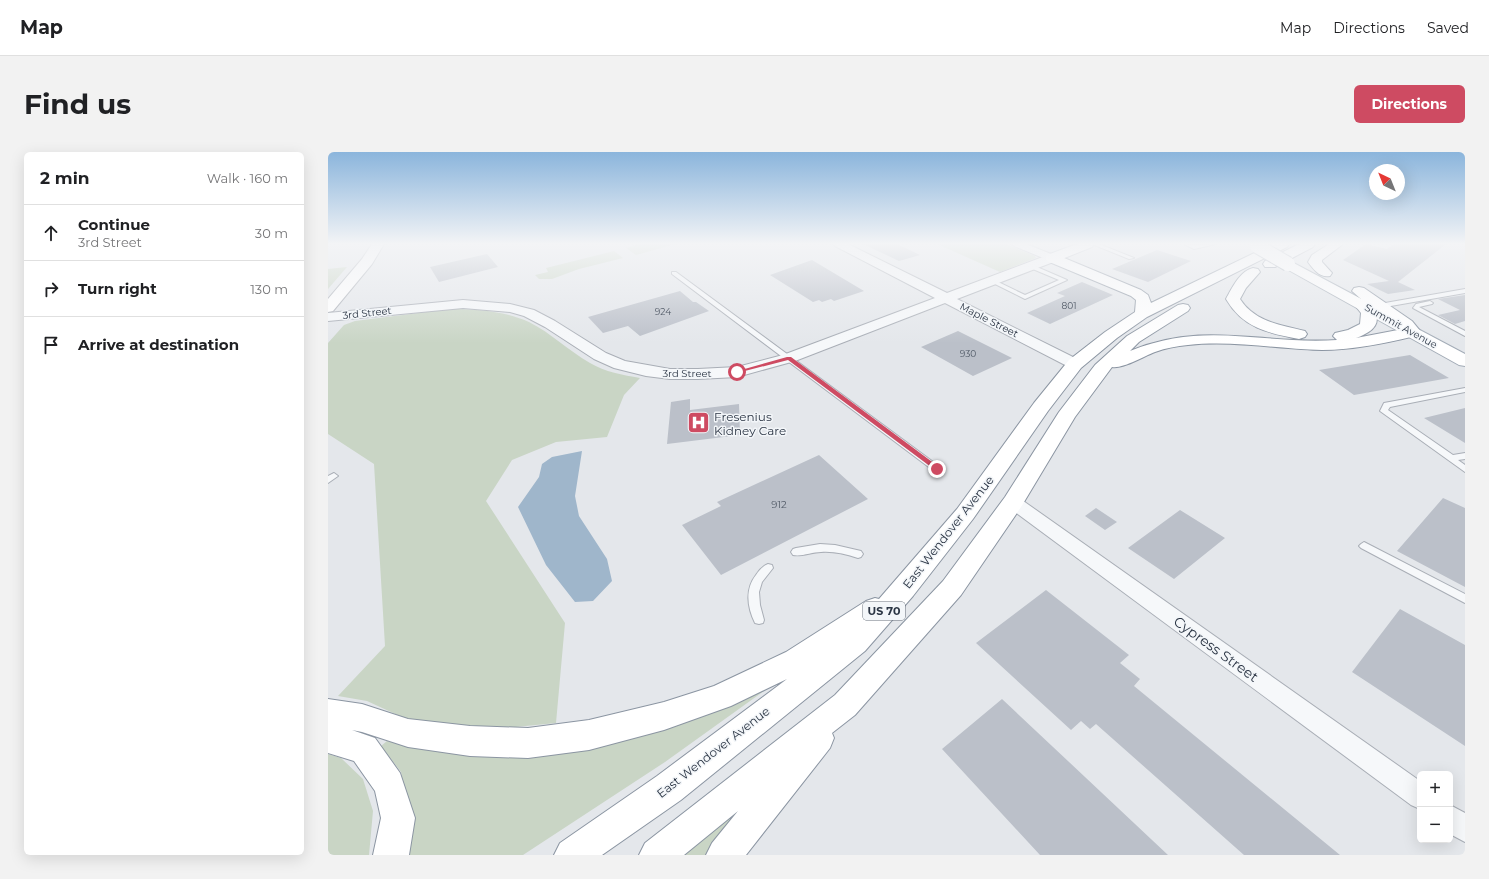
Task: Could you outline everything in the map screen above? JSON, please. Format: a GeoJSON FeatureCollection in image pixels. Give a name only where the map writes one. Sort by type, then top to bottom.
{"type":"FeatureCollection","features":[{"type":"Feature","properties":{"kind":"main road"},"geometry":{"type":"LineString","coordinates":[[328,308],[354,277]]}},
{"type":"Feature","properties":{"kind":"main road"},"geometry":{"type":"LineString","coordinates":[[1099,277],[1136,293],[1143,298],[1144,306],[1142,314]]}},
{"type":"Feature","properties":{"kind":"main road","name":"East Wendover Avenue"},"geometry":{"type":"LineString","coordinates":[[572,855],[669,788],[854,643],[904,589],[965,514],[1041,407],[1075,364],[1111,335],[1142,314],[1215,277]]}},
{"type":"Feature","properties":{"kind":"main road","name":"US 70"},"geometry":{"type":"LineString","coordinates":[[657,855],[845,705],[952,588],[1013,502],[1066,416],[1101,369],[1134,339],[1173,313],[1244,277]]}},
{"type":"Feature","properties":{"kind":"main road"},"geometry":{"type":"LineString","coordinates":[[1249,277],[1240,286],[1233,299],[1237,308],[1247,316],[1270,327],[1308,336],[1333,337],[1352,334],[1368,326],[1368,312],[1359,297]]}},
{"type":"Feature","properties":{"kind":"main road","name":"Summit Avenue"},"geometry":{"type":"LineString","coordinates":[[1321,277],[1359,297],[1385,304],[1465,346]]}},
{"type":"Feature","properties":{"kind":"main road","name":"Summit Avenue"},"geometry":{"type":"LineString","coordinates":[[1330,277],[1413,332],[1465,361]]}},
{"type":"Feature","properties":{"kind":"main road"},"geometry":{"type":"LineString","coordinates":[[1104,279],[1150,288]]}},
{"type":"Feature","properties":{"kind":"main road"},"geometry":{"type":"LineString","coordinates":[[1165,288],[1179,287],[1208,280]]}},
{"type":"Feature","properties":{"kind":"main road"},"geometry":{"type":"LineString","coordinates":[[1101,369],[1169,343],[1194,340],[1324,345],[1351,344],[1413,332]]}},
{"type":"Feature","properties":{"kind":"main road"},"geometry":{"type":"LineString","coordinates":[[1075,364],[1085,374],[1082,394]]}},
{"type":"Feature","properties":{"kind":"main road"},"geometry":{"type":"LineString","coordinates":[[328,713],[362,718],[408,734],[470,741],[528,743],[589,735],[664,716],[722,697],[796,661],[904,589]]}},
{"type":"Feature","properties":{"kind":"main road"},"geometry":{"type":"LineString","coordinates":[[724,855],[845,705]]}},
{"type":"Feature","properties":{"kind":"main road"},"geometry":{"type":"LineString","coordinates":[[328,738],[364,749],[389,784],[398,818],[391,855]]}},
{"type":"Feature","properties":{"kind":"street","name":"Maple Street"},"geometry":{"type":"LineString","coordinates":[[903,277],[1075,364]]}},
{"type":"Feature","properties":{"kind":"street","name":"3rd Street"},"geometry":{"type":"LineString","coordinates":[[328,317],[463,304],[510,308],[529,313],[550,324],[600,356],[620,365],[646,372],[670,374],[737,372],[789,358],[1003,277]]}},
{"type":"Feature","properties":{"kind":"street","name":"Cypress Street"},"geometry":{"type":"LineString","coordinates":[[1013,502],[1417,794]]}},
{"type":"Feature","properties":{"kind":"street"},"geometry":{"type":"LineString","coordinates":[[1453,820],[1465,829]]}},
{"type":"Feature","properties":{"kind":"lane"},"geometry":{"type":"LineString","coordinates":[[679,277],[937,469]]}},
{"type":"Feature","properties":{"kind":"lane"},"geometry":{"type":"LineString","coordinates":[[992,281],[1025,297],[1064,280],[1056,277]]}},
{"type":"Feature","properties":{"kind":"lane"},"geometry":{"type":"LineString","coordinates":[[1385,304],[1465,291]]}},
{"type":"Feature","properties":{"kind":"lane"},"geometry":{"type":"LineString","coordinates":[[1430,303],[1418,305],[1416,308],[1465,334]]}},
{"type":"Feature","properties":{"kind":"lane"},"geometry":{"type":"LineString","coordinates":[[1465,390],[1387,406],[1384,411],[1465,469]]}},
{"type":"Feature","properties":{"kind":"lane"},"geometry":{"type":"LineString","coordinates":[[1451,458],[1465,456]]}},
{"type":"Feature","properties":{"kind":"lane"},"geometry":{"type":"LineString","coordinates":[[1364,546],[1465,600]]}},
{"type":"Feature","properties":{"kind":"lane"},"geometry":{"type":"LineString","coordinates":[[796,552],[811,548],[825,547],[858,554]]}},
{"type":"Feature","properties":{"kind":"lane"},"geometry":{"type":"LineString","coordinates":[[759,620],[754,607],[754,586],[760,576],[768,568]]}},
{"type":"Feature","properties":{"kind":"green space"},"geometry":{"type":"Polygon","coordinates":[[[328,277],[339,277],[328,289],[328,277]]]}},
{"type":"Feature","properties":{"kind":"green space"},"geometry":{"type":"Polygon","coordinates":[[[537,277],[558,277],[552,279],[539,279],[537,277]]]}},
{"type":"Feature","properties":{"kind":"green space"},"geometry":{"type":"Polygon","coordinates":[[[450,309],[490,311],[520,318],[537,326],[582,358],[602,369],[640,378],[624,395],[607,437],[556,442],[512,460],[486,501],[565,623],[556,723],[506,728],[451,726],[404,718],[367,701],[338,696],[385,646],[374,464],[328,434],[328,343],[344,325],[355,321],[450,309]]]}},
{"type":"Feature","properties":{"kind":"green space"},"geometry":{"type":"Polygon","coordinates":[[[771,686],[665,762],[523,855],[400,855],[407,806],[401,772],[381,746],[387,741],[426,750],[479,754],[771,686]]]}},
{"type":"Feature","properties":{"kind":"green space"},"geometry":{"type":"Polygon","coordinates":[[[328,754],[341,758],[363,779],[373,811],[369,855],[328,855],[328,754]]]}},
{"type":"Feature","properties":{"kind":"green space"},"geometry":{"type":"Polygon","coordinates":[[[751,801],[705,855],[678,855],[751,801]]]}},
{"type":"Feature","properties":{"kind":"water"},"geometry":{"type":"Polygon","coordinates":[[[582,451],[575,496],[579,516],[607,559],[612,581],[593,601],[575,602],[546,565],[518,507],[539,477],[542,464],[552,457],[582,451]]]}},
{"type":"Feature","properties":{"kind":"building"},"geometry":{"type":"Polygon","coordinates":[[[436,277],[459,277],[439,282],[436,277]]]}},
{"type":"Feature","properties":{"kind":"building"},"geometry":{"type":"Polygon","coordinates":[[[773,277],[840,277],[864,291],[834,301],[831,299],[822,302],[819,300],[813,302],[773,277]]]}},
{"type":"Feature","properties":{"kind":"building"},"geometry":{"type":"Polygon","coordinates":[[[1134,277],[1159,277],[1148,282],[1134,277]]]}},
{"type":"Feature","properties":{"kind":"building"},"geometry":{"type":"Polygon","coordinates":[[[1380,277],[1405,277],[1398,282],[1415,290],[1388,294],[1367,284],[1389,281],[1380,277]]]}},
{"type":"Feature","properties":{"kind":"building"},"geometry":{"type":"Polygon","coordinates":[[[1082,282],[1113,295],[1050,324],[1027,313],[1065,296],[1057,293],[1082,282]]]}},
{"type":"Feature","properties":{"kind":"building"},"geometry":{"type":"Polygon","coordinates":[[[680,291],[693,302],[696,302],[709,311],[640,336],[628,326],[603,333],[588,317],[680,291]]]}},
{"type":"Feature","properties":{"kind":"building"},"geometry":{"type":"Polygon","coordinates":[[[1465,295],[1465,321],[1455,324],[1438,315],[1460,310],[1438,299],[1465,295]]]}},
{"type":"Feature","properties":{"kind":"building"},"geometry":{"type":"Polygon","coordinates":[[[958,331],[1012,358],[973,376],[921,347],[958,331]]]}},
{"type":"Feature","properties":{"kind":"building"},"geometry":{"type":"Polygon","coordinates":[[[1410,355],[1449,378],[1354,395],[1319,370],[1410,355]]]}},
{"type":"Feature","properties":{"kind":"building"},"geometry":{"type":"Polygon","coordinates":[[[690,399],[690,410],[739,404],[740,435],[667,444],[671,402],[690,399]]]}},
{"type":"Feature","properties":{"kind":"building"},"geometry":{"type":"Polygon","coordinates":[[[1465,408],[1465,443],[1424,418],[1465,408]]]}},
{"type":"Feature","properties":{"kind":"building"},"geometry":{"type":"Polygon","coordinates":[[[819,455],[868,499],[721,575],[682,525],[721,506],[717,502],[819,455]]]}},
{"type":"Feature","properties":{"kind":"building"},"geometry":{"type":"Polygon","coordinates":[[[1443,498],[1465,508],[1465,587],[1397,551],[1443,498]]]}},
{"type":"Feature","properties":{"kind":"building"},"geometry":{"type":"Polygon","coordinates":[[[1096,508],[1117,522],[1105,530],[1085,516],[1096,508]]]}},
{"type":"Feature","properties":{"kind":"building"},"geometry":{"type":"Polygon","coordinates":[[[1180,510],[1225,538],[1174,579],[1128,548],[1180,510]]]}},
{"type":"Feature","properties":{"kind":"building"},"geometry":{"type":"Polygon","coordinates":[[[1046,590],[1129,655],[1120,663],[1140,679],[1134,686],[1340,855],[1244,855],[1096,724],[1090,729],[1081,721],[1071,730],[976,643],[1046,590]]]}},
{"type":"Feature","properties":{"kind":"building"},"geometry":{"type":"Polygon","coordinates":[[[1400,609],[1465,645],[1465,746],[1352,672],[1400,609]]]}},
{"type":"Feature","properties":{"kind":"building"},"geometry":{"type":"Polygon","coordinates":[[[1002,699],[1168,855],[1040,855],[942,749],[1002,699]]]}},
{"type":"Feature","properties":{"kind":"place","name":"Fresenius Kidney Care"},"geometry":{"type":"Point","coordinates":[699,423]}},
{"type":"Feature","properties":{"kind":"route"},"geometry":{"type":"LineString","coordinates":[[737,372],[789,358],[937,469]]}}]}
